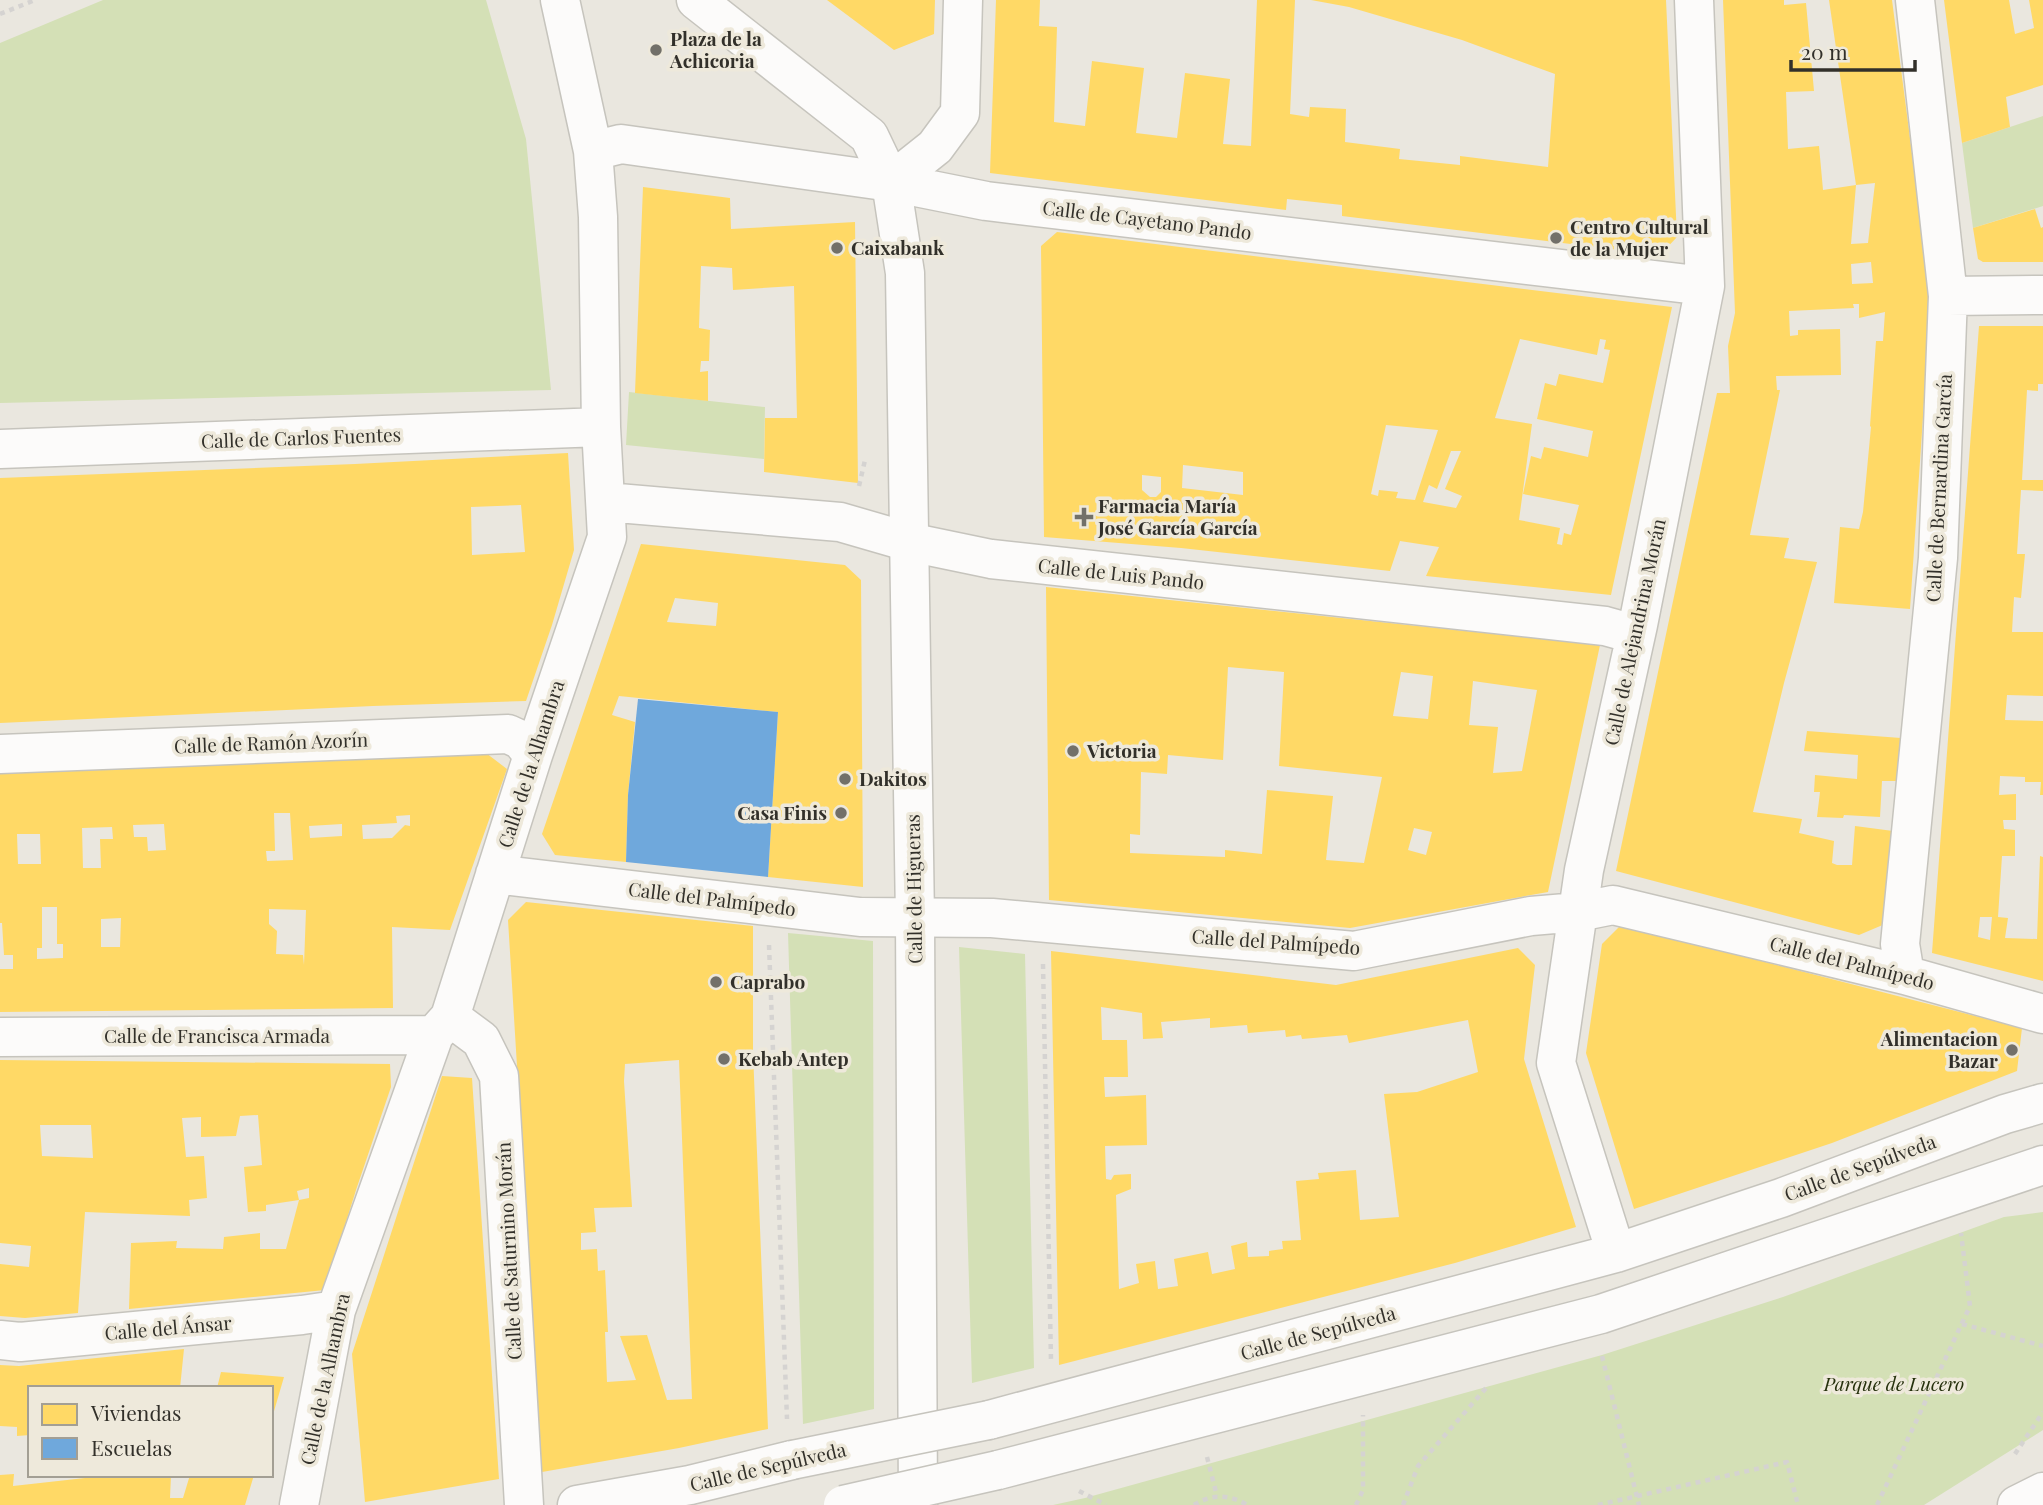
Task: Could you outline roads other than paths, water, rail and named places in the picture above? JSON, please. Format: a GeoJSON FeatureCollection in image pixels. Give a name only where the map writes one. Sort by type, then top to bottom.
{"type":"FeatureCollection","features":[{"type":"Feature","properties":{"kind":"street","name":"Calle de la Alhambra"},"geometry":{"type":"LineString","coordinates":[[299,1505],[335,1310],[442,1026],[607,537],[601,427],[598,217],[593,151],[560,0]]}},
{"type":"Feature","properties":{"kind":"street"},"geometry":{"type":"LineString","coordinates":[[696,0],[869,136],[891,182],[935,146],[960,113],[963,0]]}},
{"type":"Feature","properties":{"kind":"street","name":"Calle de Alejandrina Morán"},"geometry":{"type":"LineString","coordinates":[[1616,1253],[1556,1063],[1584,870],[1639,625],[1705,286],[1694,0]]}},
{"type":"Feature","properties":{"kind":"street","name":"Calle de Bernardina García"},"geometry":{"type":"LineString","coordinates":[[1905,975],[1900,944],[1938,558],[1948,296],[1915,0]]}},
{"type":"Feature","properties":{"kind":"street","name":"Calle de Cayetano Pando"},"geometry":{"type":"LineString","coordinates":[[593,151],[621,144],[891,182],[986,201],[1705,286]]}},
{"type":"Feature","properties":{"kind":"street","name":"Calle de Higueras"},"geometry":{"type":"LineString","coordinates":[[891,182],[905,273],[915,919],[918,1505]]}},
{"type":"Feature","properties":{"kind":"street"},"geometry":{"type":"LineString","coordinates":[[1948,296],[2043,295]]}},
{"type":"Feature","properties":{"kind":"street","name":"Calle de Carlos Fuentes"},"geometry":{"type":"LineString","coordinates":[[0,449],[601,427]]}},
{"type":"Feature","properties":{"kind":"street","name":"Calle de Luis Pando"},"geometry":{"type":"LineString","coordinates":[[606,502],[841,522],[909,542],[1005,561],[1591,625],[1623,631],[1639,625]]}},
{"type":"Feature","properties":{"kind":"street","name":"Calle de Ramón Azorín"},"geometry":{"type":"LineString","coordinates":[[0,754],[508,734],[521,740],[533,755]]}},
{"type":"Feature","properties":{"kind":"street","name":"Calle del Palmípedo"},"geometry":{"type":"LineString","coordinates":[[495,874],[860,917],[992,918],[1354,951],[1531,916],[1578,912],[1613,905],[1905,975],[2043,1014]]}},
{"type":"Feature","properties":{"kind":"street","name":"Calle de Francisca Armada"},"geometry":{"type":"LineString","coordinates":[[0,1037],[442,1026]]}},
{"type":"Feature","properties":{"kind":"street","name":"Calle de Saturnino Morán"},"geometry":{"type":"LineString","coordinates":[[442,1026],[481,1040],[499,1076],[524,1505]]}},
{"type":"Feature","properties":{"kind":"street","name":"Calle de Sepúlveda"},"geometry":{"type":"LineString","coordinates":[[577,1505],[690,1485],[790,1447],[989,1420],[1616,1253],[1781,1198],[2043,1103]]}},
{"type":"Feature","properties":{"kind":"street"},"geometry":{"type":"LineString","coordinates":[[844,1505],[998,1470],[1601,1314],[2043,1165]]}},
{"type":"Feature","properties":{"kind":"street","name":"Calle del Ánsar"},"geometry":{"type":"LineString","coordinates":[[0,1340],[20,1342],[289,1317],[335,1310]]}},
{"type":"Feature","properties":{"kind":"street"},"geometry":{"type":"LineString","coordinates":[[2017,1505],[2043,1492]]}},
{"type":"Feature","properties":{"kind":"place","name":"Plaza de la Achicoria"},"geometry":{"type":"Point","coordinates":[656,50]}},
{"type":"Feature","properties":{"kind":"place","name":"Centro Cultural de la Mujer"},"geometry":{"type":"Point","coordinates":[1556,238]}},
{"type":"Feature","properties":{"kind":"place","name":"Caixabank"},"geometry":{"type":"Point","coordinates":[837,248]}},
{"type":"Feature","properties":{"kind":"place","name":"Farmacia María José García García"},"geometry":{"type":"Point","coordinates":[1084,517]}},
{"type":"Feature","properties":{"kind":"place","name":"Victoria"},"geometry":{"type":"Point","coordinates":[1073,751]}},
{"type":"Feature","properties":{"kind":"place","name":"Dakitos"},"geometry":{"type":"Point","coordinates":[845,779]}},
{"type":"Feature","properties":{"kind":"place","name":"Casa Finis"},"geometry":{"type":"Point","coordinates":[841,813]}},
{"type":"Feature","properties":{"kind":"place","name":"Caprabo"},"geometry":{"type":"Point","coordinates":[716,982]}},
{"type":"Feature","properties":{"kind":"place","name":"Alimentacion Bazar"},"geometry":{"type":"Point","coordinates":[2012,1050]}},
{"type":"Feature","properties":{"kind":"place","name":"Kebab Antep"},"geometry":{"type":"Point","coordinates":[724,1059]}},
{"type":"Feature","properties":{"kind":"park label","name":"Parque de Lucero"},"geometry":{"type":"Point","coordinates":[1894,1384]}}]}
